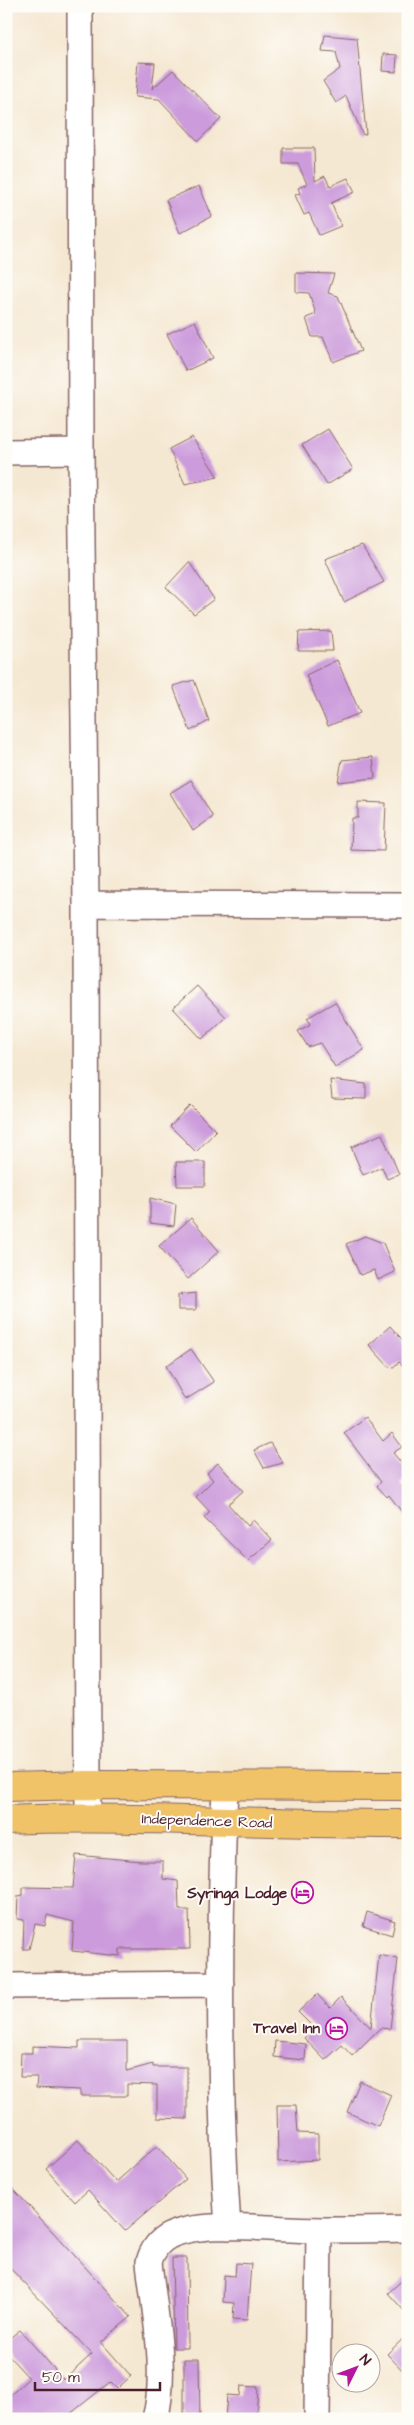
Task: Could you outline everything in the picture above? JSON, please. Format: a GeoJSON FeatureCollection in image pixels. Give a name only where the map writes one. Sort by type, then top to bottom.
{"type":"FeatureCollection","features":[{"type":"Feature","properties":{"kind":"main road"},"geometry":{"type":"LineString","coordinates":[[6,1787],[88,1785],[225,1787],[408,1786]]}},
{"type":"Feature","properties":{"kind":"main road","name":"Independence Road"},"geometry":{"type":"LineString","coordinates":[[6,1820],[88,1817],[321,1825],[408,1824]]}},
{"type":"Feature","properties":{"kind":"street"},"geometry":{"type":"LineString","coordinates":[[80,6],[81,451],[86,904],[85,1303],[88,1817]]}},
{"type":"Feature","properties":{"kind":"street"},"geometry":{"type":"LineString","coordinates":[[6,452],[81,451]]}},
{"type":"Feature","properties":{"kind":"street"},"geometry":{"type":"LineString","coordinates":[[86,904],[408,905]]}},
{"type":"Feature","properties":{"kind":"street"},"geometry":{"type":"LineString","coordinates":[[225,1787],[221,1984],[223,2157],[228,2227]]}},
{"type":"Feature","properties":{"kind":"street"},"geometry":{"type":"LineString","coordinates":[[6,1986],[221,1984]]}},
{"type":"Feature","properties":{"kind":"street"},"geometry":{"type":"LineString","coordinates":[[155,2419],[160,2390],[161,2363],[149,2262],[152,2251],[158,2244],[169,2236],[184,2232],[228,2227],[319,2230],[408,2229]]}},
{"type":"Feature","properties":{"kind":"street"},"geometry":{"type":"LineString","coordinates":[[317,2419],[319,2230]]}},
{"type":"Feature","properties":{"kind":"building"},"geometry":{"type":"Polygon","coordinates":[[[325,35],[357,38],[366,134],[363,135],[346,96],[336,103],[323,81],[340,69],[336,52],[322,51],[325,35]]]}},
{"type":"Feature","properties":{"kind":"building"},"geometry":{"type":"Polygon","coordinates":[[[383,54],[397,55],[396,72],[382,71],[383,54]]]}},
{"type":"Feature","properties":{"kind":"building"},"geometry":{"type":"Polygon","coordinates":[[[138,62],[155,63],[152,89],[173,70],[221,119],[198,141],[159,99],[135,97],[138,62]]]}},
{"type":"Feature","properties":{"kind":"building"},"geometry":{"type":"Polygon","coordinates":[[[283,148],[314,148],[315,181],[325,176],[330,186],[348,178],[355,192],[331,203],[341,226],[319,235],[309,213],[304,215],[295,195],[300,193],[298,188],[307,184],[298,164],[283,164],[283,148]]]}},
{"type":"Feature","properties":{"kind":"building"},"geometry":{"type":"Polygon","coordinates":[[[199,186],[212,216],[180,233],[166,200],[199,186]]]}},
{"type":"Feature","properties":{"kind":"building"},"geometry":{"type":"Polygon","coordinates":[[[296,273],[334,274],[328,293],[338,296],[361,351],[333,362],[323,337],[312,337],[306,318],[316,314],[309,293],[296,292],[296,273]]]}},
{"type":"Feature","properties":{"kind":"building"},"geometry":{"type":"Polygon","coordinates":[[[195,321],[213,358],[186,371],[167,334],[195,321]]]}},
{"type":"Feature","properties":{"kind":"building"},"geometry":{"type":"Polygon","coordinates":[[[328,429],[353,469],[327,485],[302,445],[328,429]]]}},
{"type":"Feature","properties":{"kind":"building"},"geometry":{"type":"Polygon","coordinates":[[[192,437],[218,477],[185,484],[169,449],[192,437]]]}},
{"type":"Feature","properties":{"kind":"building"},"geometry":{"type":"Polygon","coordinates":[[[362,545],[384,582],[344,602],[325,559],[362,545]]]}},
{"type":"Feature","properties":{"kind":"building"},"geometry":{"type":"Polygon","coordinates":[[[189,562],[214,599],[194,614],[166,587],[189,562]]]}},
{"type":"Feature","properties":{"kind":"building"},"geometry":{"type":"Polygon","coordinates":[[[331,631],[333,651],[298,651],[299,632],[331,631]]]}},
{"type":"Feature","properties":{"kind":"building"},"geometry":{"type":"Polygon","coordinates":[[[337,660],[360,713],[328,726],[306,675],[337,660]]]}},
{"type":"Feature","properties":{"kind":"building"},"geometry":{"type":"Polygon","coordinates":[[[194,680],[209,721],[190,731],[173,686],[194,680]]]}},
{"type":"Feature","properties":{"kind":"building"},"geometry":{"type":"Polygon","coordinates":[[[373,757],[375,778],[338,782],[342,760],[373,757]]]}},
{"type":"Feature","properties":{"kind":"building"},"geometry":{"type":"Polygon","coordinates":[[[191,780],[213,817],[193,831],[170,793],[191,780]]]}},
{"type":"Feature","properties":{"kind":"building"},"geometry":{"type":"Polygon","coordinates":[[[358,802],[386,803],[384,851],[351,850],[352,818],[358,818],[358,802]]]}},
{"type":"Feature","properties":{"kind":"building"},"geometry":{"type":"Polygon","coordinates":[[[197,986],[226,1017],[202,1039],[173,1008],[197,986]]]}},
{"type":"Feature","properties":{"kind":"building"},"geometry":{"type":"Polygon","coordinates":[[[335,1002],[364,1050],[335,1067],[320,1043],[308,1047],[298,1031],[311,1024],[307,1018],[335,1002]]]}},
{"type":"Feature","properties":{"kind":"building"},"geometry":{"type":"Polygon","coordinates":[[[330,1080],[366,1084],[366,1099],[332,1098],[330,1080]]]}},
{"type":"Feature","properties":{"kind":"building"},"geometry":{"type":"Polygon","coordinates":[[[190,1105],[216,1131],[196,1152],[170,1126],[190,1105]]]}},
{"type":"Feature","properties":{"kind":"building"},"geometry":{"type":"Polygon","coordinates":[[[382,1134],[399,1174],[387,1179],[382,1167],[363,1175],[351,1147],[382,1134]]]}},
{"type":"Feature","properties":{"kind":"building"},"geometry":{"type":"Polygon","coordinates":[[[176,1162],[205,1162],[205,1186],[177,1186],[176,1162]]]}},
{"type":"Feature","properties":{"kind":"building"},"geometry":{"type":"Polygon","coordinates":[[[150,1198],[176,1204],[174,1226],[150,1223],[150,1198]]]}},
{"type":"Feature","properties":{"kind":"building"},"geometry":{"type":"Polygon","coordinates":[[[191,1218],[219,1251],[188,1279],[159,1246],[191,1218]]]}},
{"type":"Feature","properties":{"kind":"building"},"geometry":{"type":"Polygon","coordinates":[[[365,1236],[383,1243],[395,1272],[378,1280],[374,1270],[360,1275],[346,1244],[365,1236]]]}},
{"type":"Feature","properties":{"kind":"building"},"geometry":{"type":"Polygon","coordinates":[[[196,1293],[196,1310],[178,1310],[178,1295],[196,1293]]]}},
{"type":"Feature","properties":{"kind":"building"},"geometry":{"type":"Polygon","coordinates":[[[390,1326],[408,1346],[408,1371],[399,1362],[391,1369],[369,1345],[390,1326]]]}},
{"type":"Feature","properties":{"kind":"building"},"geometry":{"type":"Polygon","coordinates":[[[191,1349],[214,1382],[185,1400],[166,1366],[191,1349]]]}},
{"type":"Feature","properties":{"kind":"building"},"geometry":{"type":"Polygon","coordinates":[[[365,1417],[383,1441],[392,1433],[402,1447],[393,1453],[408,1471],[408,1478],[401,1484],[408,1493],[408,1520],[389,1495],[387,1497],[377,1486],[381,1482],[344,1433],[365,1417]]]}},
{"type":"Feature","properties":{"kind":"building"},"geometry":{"type":"Polygon","coordinates":[[[270,1443],[283,1463],[264,1468],[254,1450],[270,1443]]]}},
{"type":"Feature","properties":{"kind":"building"},"geometry":{"type":"Polygon","coordinates":[[[218,1463],[243,1491],[228,1504],[248,1526],[253,1520],[272,1540],[248,1561],[204,1518],[210,1512],[196,1497],[213,1480],[207,1473],[218,1463]]]}},
{"type":"Feature","properties":{"kind":"building"},"geometry":{"type":"Polygon","coordinates":[[[76,1855],[141,1861],[163,1861],[163,1879],[178,1881],[179,1910],[189,1910],[190,1949],[120,1949],[120,1956],[72,1951],[74,1922],[47,1915],[45,1926],[35,1924],[29,1949],[23,1949],[24,1920],[17,1919],[18,1896],[23,1895],[23,1887],[73,1888],[76,1855]]]}},
{"type":"Feature","properties":{"kind":"building"},"geometry":{"type":"Polygon","coordinates":[[[367,1912],[395,1921],[392,1935],[363,1926],[367,1912]]]}},
{"type":"Feature","properties":{"kind":"building"},"geometry":{"type":"Polygon","coordinates":[[[379,1955],[398,1959],[390,2029],[380,2028],[352,2056],[342,2045],[325,2060],[304,2038],[314,2028],[298,2012],[317,1994],[330,2008],[341,1997],[371,2028],[379,1955]]]}},
{"type":"Feature","properties":{"kind":"building"},"geometry":{"type":"Polygon","coordinates":[[[79,2041],[127,2041],[127,2071],[153,2064],[153,2067],[187,2067],[187,2119],[157,2118],[157,2085],[127,2084],[127,2096],[80,2096],[80,2090],[36,2088],[37,2077],[20,2077],[21,2053],[32,2053],[32,2046],[79,2048],[79,2041]]]}},
{"type":"Feature","properties":{"kind":"building"},"geometry":{"type":"Polygon","coordinates":[[[275,2041],[306,2044],[305,2060],[274,2057],[275,2041]]]}},
{"type":"Feature","properties":{"kind":"building"},"geometry":{"type":"Polygon","coordinates":[[[360,2081],[391,2095],[378,2126],[347,2112],[360,2081]]]}},
{"type":"Feature","properties":{"kind":"building"},"geometry":{"type":"Polygon","coordinates":[[[277,2105],[296,2105],[298,2133],[318,2134],[318,2160],[278,2162],[277,2105]]]}},
{"type":"Feature","properties":{"kind":"building"},"geometry":{"type":"Polygon","coordinates":[[[78,2140],[116,2182],[157,2146],[186,2179],[125,2231],[88,2190],[75,2202],[46,2169],[78,2140]]]}},
{"type":"Feature","properties":{"kind":"building"},"geometry":{"type":"Polygon","coordinates":[[[6,2181],[131,2317],[101,2342],[131,2376],[117,2389],[110,2382],[64,2419],[11,2419],[6,2414],[6,2399],[29,2378],[6,2353],[6,2341],[20,2330],[64,2380],[92,2354],[6,2264],[6,2181]]]}},
{"type":"Feature","properties":{"kind":"building"},"geometry":{"type":"Polygon","coordinates":[[[172,2258],[187,2258],[188,2348],[174,2348],[172,2258]]]}},
{"type":"Feature","properties":{"kind":"building"},"geometry":{"type":"Polygon","coordinates":[[[236,2263],[251,2264],[247,2320],[233,2319],[234,2303],[223,2302],[224,2275],[235,2276],[236,2263]]]}},
{"type":"Feature","properties":{"kind":"building"},"geometry":{"type":"Polygon","coordinates":[[[408,2275],[408,2315],[388,2293],[408,2275]]]}},
{"type":"Feature","properties":{"kind":"building"},"geometry":{"type":"Polygon","coordinates":[[[408,2334],[408,2376],[387,2354],[408,2334]]]}},
{"type":"Feature","properties":{"kind":"building"},"geometry":{"type":"Polygon","coordinates":[[[184,2359],[199,2359],[200,2419],[184,2419],[184,2359]]]}},
{"type":"Feature","properties":{"kind":"building"},"geometry":{"type":"Polygon","coordinates":[[[241,2386],[258,2387],[256,2419],[225,2419],[227,2395],[240,2396],[241,2386]]]}},
{"type":"Feature","properties":{"kind":"place","name":"Syringa Lodge"},"geometry":{"type":"Point","coordinates":[303,1893]}},
{"type":"Feature","properties":{"kind":"place","name":"Travel Inn"},"geometry":{"type":"Point","coordinates":[336,2028]}}]}
